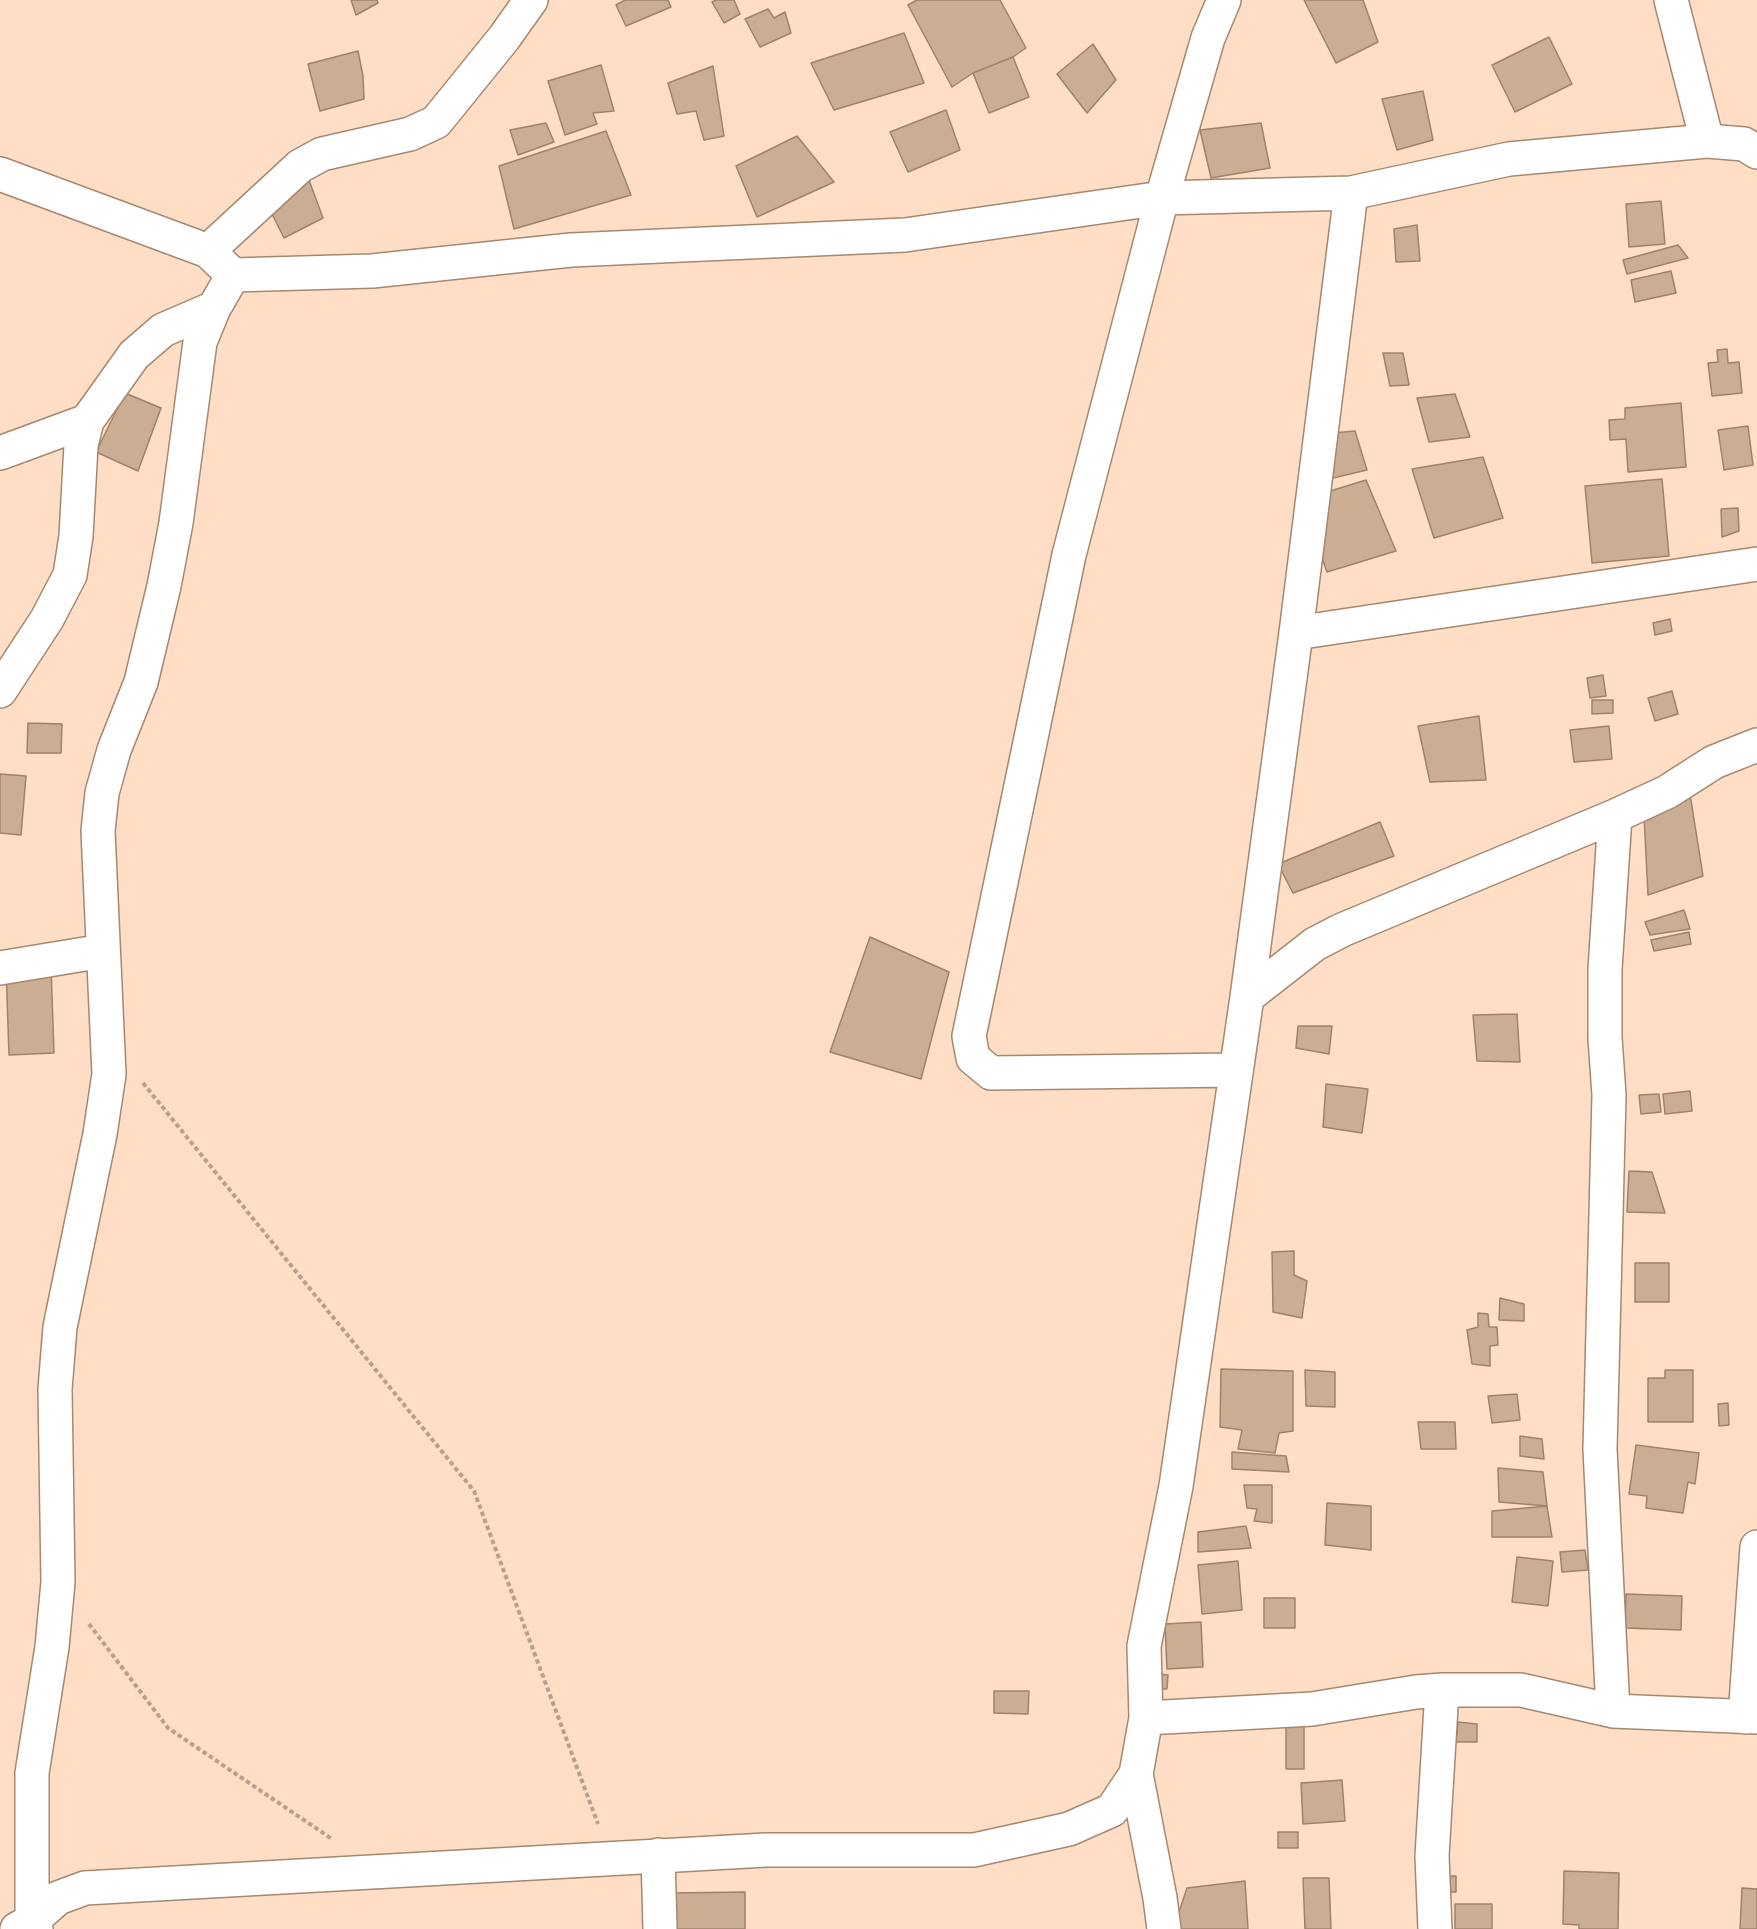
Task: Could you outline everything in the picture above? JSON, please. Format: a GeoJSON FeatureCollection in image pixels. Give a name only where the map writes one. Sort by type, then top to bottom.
{"type":"FeatureCollection","features":[{"type":"Feature","properties":{"kind":"street"},"geometry":{"type":"LineString","coordinates":[[208,251],[300,166],[322,154],[410,135],[436,122],[504,38],[531,0]]}},
{"type":"Feature","properties":{"kind":"street"},"geometry":{"type":"LineString","coordinates":[[1224,0],[1208,38],[1162,198],[1069,555],[969,1036],[973,1058],[991,1073],[1236,1070]]}},
{"type":"Feature","properties":{"kind":"street"},"geometry":{"type":"LineString","coordinates":[[1671,0],[1707,141]]}},
{"type":"Feature","properties":{"kind":"street"},"geometry":{"type":"LineString","coordinates":[[0,174],[208,251],[233,275],[372,271],[571,249],[905,235],[1162,198],[1351,193],[1540,154],[1707,141],[1744,144],[1757,152]]}},
{"type":"Feature","properties":{"kind":"street"},"geometry":{"type":"LineString","coordinates":[[1164,1929],[1136,1774],[1146,1718],[1144,1646],[1176,1486],[1247,997],[1296,633],[1351,193]]}},
{"type":"Feature","properties":{"kind":"street"},"geometry":{"type":"LineString","coordinates":[[28,1926],[32,1773],[52,1647],[58,1582],[55,1389],[60,1327],[100,1134],[109,1074],[98,831],[102,793],[114,750],[141,682],[164,586],[176,523],[200,342],[214,309],[233,275]]}},
{"type":"Feature","properties":{"kind":"street"},"geometry":{"type":"LineString","coordinates":[[0,691],[47,619],[70,575],[76,536],[81,445],[87,421],[134,355],[163,330],[214,309]]}},
{"type":"Feature","properties":{"kind":"street"},"geometry":{"type":"LineString","coordinates":[[0,453],[87,421]]}},
{"type":"Feature","properties":{"kind":"street"},"geometry":{"type":"LineString","coordinates":[[1296,633],[1757,564]]}},
{"type":"Feature","properties":{"kind":"street"},"geometry":{"type":"LineString","coordinates":[[1247,997],[1315,944],[1341,930],[1615,816],[1667,792],[1714,762],[1757,745]]}},
{"type":"Feature","properties":{"kind":"street"},"geometry":{"type":"LineString","coordinates":[[1613,1711],[1600,1449],[1609,1095],[1605,1038],[1605,969],[1615,816]]}},
{"type":"Feature","properties":{"kind":"street"},"geometry":{"type":"LineString","coordinates":[[0,968],[103,951]]}},
{"type":"Feature","properties":{"kind":"street"},"geometry":{"type":"LineString","coordinates":[[1146,1718],[1312,1709],[1442,1690],[1521,1690],[1613,1711],[1751,1717],[1757,1547]]}},
{"type":"Feature","properties":{"kind":"street"},"geometry":{"type":"LineString","coordinates":[[1436,1929],[1432,1856],[1442,1690]]}},
{"type":"Feature","properties":{"kind":"street"},"geometry":{"type":"LineString","coordinates":[[28,1926],[58,1898],[85,1888],[766,1850],[974,1850],[1069,1829],[1112,1810],[1136,1774]]}},
{"type":"Feature","properties":{"kind":"street"},"geometry":{"type":"LineString","coordinates":[[658,1855],[660,1929]]}},
{"type":"Feature","properties":{"kind":"path"},"geometry":{"type":"LineString","coordinates":[[140,1080],[474,1491],[610,1858]]}},
{"type":"Feature","properties":{"kind":"path"},"geometry":{"type":"LineString","coordinates":[[58,1582],[168,1728],[379,1871]]}},
{"type":"Feature","properties":{"kind":"building"},"geometry":{"type":"Polygon","coordinates":[[[351,0],[377,0],[378,3],[356,15],[351,0]]]}},
{"type":"Feature","properties":{"kind":"building"},"geometry":{"type":"Polygon","coordinates":[[[625,0],[668,0],[671,7],[626,26],[616,5],[625,0]]]}},
{"type":"Feature","properties":{"kind":"building"},"geometry":{"type":"Polygon","coordinates":[[[734,0],[740,14],[724,23],[712,2],[734,0]]]}},
{"type":"Feature","properties":{"kind":"building"},"geometry":{"type":"Polygon","coordinates":[[[917,0],[1000,0],[1026,48],[1013,57],[973,73],[952,87],[908,5],[917,0]]]}},
{"type":"Feature","properties":{"kind":"building"},"geometry":{"type":"Polygon","coordinates":[[[1304,0],[1363,0],[1378,42],[1336,63],[1304,0]]]}},
{"type":"Feature","properties":{"kind":"building"},"geometry":{"type":"Polygon","coordinates":[[[768,9],[774,18],[785,12],[791,33],[760,47],[745,19],[768,9]]]}},
{"type":"Feature","properties":{"kind":"building"},"geometry":{"type":"Polygon","coordinates":[[[904,33],[924,83],[834,110],[811,63],[904,33]]]}},
{"type":"Feature","properties":{"kind":"building"},"geometry":{"type":"Polygon","coordinates":[[[1549,37],[1572,84],[1515,112],[1492,65],[1549,37]]]}},
{"type":"Feature","properties":{"kind":"building"},"geometry":{"type":"Polygon","coordinates":[[[1093,44],[1116,80],[1087,113],[1057,74],[1093,44]]]}},
{"type":"Feature","properties":{"kind":"building"},"geometry":{"type":"Polygon","coordinates":[[[358,51],[363,76],[364,99],[320,111],[308,64],[358,51]]]}},
{"type":"Feature","properties":{"kind":"building"},"geometry":{"type":"Polygon","coordinates":[[[1013,57],[1029,97],[989,113],[973,73],[1013,57]]]}},
{"type":"Feature","properties":{"kind":"building"},"geometry":{"type":"Polygon","coordinates":[[[601,65],[614,111],[593,113],[597,124],[565,135],[548,81],[601,65]]]}},
{"type":"Feature","properties":{"kind":"building"},"geometry":{"type":"Polygon","coordinates":[[[713,66],[724,136],[704,140],[696,111],[677,114],[668,83],[713,66]]]}},
{"type":"Feature","properties":{"kind":"building"},"geometry":{"type":"Polygon","coordinates":[[[1423,91],[1433,140],[1397,150],[1382,99],[1423,91]]]}},
{"type":"Feature","properties":{"kind":"building"},"geometry":{"type":"Polygon","coordinates":[[[946,110],[960,150],[908,172],[890,132],[946,110]]]}},
{"type":"Feature","properties":{"kind":"building"},"geometry":{"type":"Polygon","coordinates":[[[546,123],[554,142],[518,155],[510,130],[546,123]]]}},
{"type":"Feature","properties":{"kind":"building"},"geometry":{"type":"Polygon","coordinates":[[[1261,123],[1270,168],[1211,178],[1200,130],[1261,123]]]}},
{"type":"Feature","properties":{"kind":"building"},"geometry":{"type":"Polygon","coordinates":[[[606,131],[631,195],[514,229],[499,166],[606,131]]]}},
{"type":"Feature","properties":{"kind":"building"},"geometry":{"type":"Polygon","coordinates":[[[797,136],[834,182],[757,217],[736,166],[797,136]]]}},
{"type":"Feature","properties":{"kind":"building"},"geometry":{"type":"Polygon","coordinates":[[[306,172],[323,218],[284,238],[261,192],[306,172]]]}},
{"type":"Feature","properties":{"kind":"building"},"geometry":{"type":"Polygon","coordinates":[[[1661,201],[1665,244],[1629,247],[1626,204],[1661,201]]]}},
{"type":"Feature","properties":{"kind":"building"},"geometry":{"type":"Polygon","coordinates":[[[1417,225],[1420,261],[1396,262],[1394,229],[1417,225]]]}},
{"type":"Feature","properties":{"kind":"building"},"geometry":{"type":"Polygon","coordinates":[[[1678,245],[1688,258],[1627,274],[1623,260],[1678,245]]]}},
{"type":"Feature","properties":{"kind":"building"},"geometry":{"type":"Polygon","coordinates":[[[1671,271],[1676,293],[1635,302],[1631,280],[1671,271]]]}},
{"type":"Feature","properties":{"kind":"building"},"geometry":{"type":"Polygon","coordinates":[[[1727,349],[1728,363],[1739,362],[1742,393],[1712,396],[1708,363],[1718,362],[1717,350],[1727,349]]]}},
{"type":"Feature","properties":{"kind":"building"},"geometry":{"type":"Polygon","coordinates":[[[1383,353],[1403,353],[1409,385],[1390,386],[1383,353]]]}},
{"type":"Feature","properties":{"kind":"building"},"geometry":{"type":"Polygon","coordinates":[[[125,393],[161,408],[138,471],[96,452],[125,393]]]}},
{"type":"Feature","properties":{"kind":"building"},"geometry":{"type":"Polygon","coordinates":[[[1455,394],[1470,437],[1429,442],[1417,398],[1455,394]]]}},
{"type":"Feature","properties":{"kind":"building"},"geometry":{"type":"Polygon","coordinates":[[[1681,403],[1686,467],[1628,472],[1626,439],[1610,440],[1609,420],[1625,419],[1625,408],[1681,403]]]}},
{"type":"Feature","properties":{"kind":"building"},"geometry":{"type":"Polygon","coordinates":[[[1748,426],[1753,465],[1724,470],[1718,430],[1748,426]]]}},
{"type":"Feature","properties":{"kind":"building"},"geometry":{"type":"Polygon","coordinates":[[[1355,431],[1367,470],[1333,478],[1321,434],[1355,431]]]}},
{"type":"Feature","properties":{"kind":"building"},"geometry":{"type":"Polygon","coordinates":[[[1483,457],[1503,518],[1434,538],[1412,469],[1483,457]]]}},
{"type":"Feature","properties":{"kind":"building"},"geometry":{"type":"Polygon","coordinates":[[[1662,479],[1669,556],[1592,563],[1585,486],[1662,479]]]}},
{"type":"Feature","properties":{"kind":"building"},"geometry":{"type":"Polygon","coordinates":[[[1366,480],[1396,551],[1327,572],[1301,500],[1366,480]]]}},
{"type":"Feature","properties":{"kind":"building"},"geometry":{"type":"Polygon","coordinates":[[[1738,508],[1739,531],[1722,537],[1721,509],[1738,508]]]}},
{"type":"Feature","properties":{"kind":"building"},"geometry":{"type":"Polygon","coordinates":[[[1670,619],[1672,631],[1655,635],[1653,623],[1670,619]]]}},
{"type":"Feature","properties":{"kind":"building"},"geometry":{"type":"Polygon","coordinates":[[[1603,675],[1606,696],[1590,698],[1587,678],[1603,675]]]}},
{"type":"Feature","properties":{"kind":"building"},"geometry":{"type":"Polygon","coordinates":[[[1672,691],[1678,714],[1655,721],[1648,698],[1672,691]]]}},
{"type":"Feature","properties":{"kind":"building"},"geometry":{"type":"Polygon","coordinates":[[[1592,700],[1613,700],[1613,713],[1592,714],[1592,700]]]}},
{"type":"Feature","properties":{"kind":"building"},"geometry":{"type":"Polygon","coordinates":[[[1479,716],[1486,780],[1430,782],[1418,726],[1479,716]]]}},
{"type":"Feature","properties":{"kind":"building"},"geometry":{"type":"Polygon","coordinates":[[[28,723],[62,724],[61,753],[27,753],[28,723]]]}},
{"type":"Feature","properties":{"kind":"building"},"geometry":{"type":"Polygon","coordinates":[[[1609,726],[1612,759],[1574,762],[1570,730],[1609,726]]]}},
{"type":"Feature","properties":{"kind":"building"},"geometry":{"type":"Polygon","coordinates":[[[0,774],[26,776],[21,835],[0,833],[0,774]]]}},
{"type":"Feature","properties":{"kind":"building"},"geometry":{"type":"Polygon","coordinates":[[[1690,794],[1703,876],[1648,895],[1644,816],[1690,794]]]}},
{"type":"Feature","properties":{"kind":"building"},"geometry":{"type":"Polygon","coordinates":[[[1380,822],[1394,856],[1293,893],[1278,864],[1380,822]]]}},
{"type":"Feature","properties":{"kind":"building"},"geometry":{"type":"Polygon","coordinates":[[[1684,910],[1690,929],[1650,935],[1645,922],[1684,910]]]}},
{"type":"Feature","properties":{"kind":"building"},"geometry":{"type":"Polygon","coordinates":[[[1689,932],[1691,944],[1654,951],[1651,940],[1689,932]]]}},
{"type":"Feature","properties":{"kind":"building"},"geometry":{"type":"Polygon","coordinates":[[[870,937],[949,972],[921,1079],[830,1052],[870,937]]]}},
{"type":"Feature","properties":{"kind":"building"},"geometry":{"type":"Polygon","coordinates":[[[51,966],[54,1053],[9,1055],[6,967],[51,966]]]}},
{"type":"Feature","properties":{"kind":"building"},"geometry":{"type":"Polygon","coordinates":[[[1517,1014],[1520,1062],[1477,1061],[1473,1015],[1517,1014]]]}},
{"type":"Feature","properties":{"kind":"building"},"geometry":{"type":"Polygon","coordinates":[[[1298,1026],[1332,1026],[1329,1054],[1296,1048],[1298,1026]]]}},
{"type":"Feature","properties":{"kind":"building"},"geometry":{"type":"Polygon","coordinates":[[[1326,1084],[1368,1089],[1362,1133],[1323,1127],[1326,1084]]]}},
{"type":"Feature","properties":{"kind":"building"},"geometry":{"type":"Polygon","coordinates":[[[1690,1091],[1692,1111],[1665,1114],[1663,1094],[1690,1091]]]}},
{"type":"Feature","properties":{"kind":"building"},"geometry":{"type":"Polygon","coordinates":[[[1659,1094],[1661,1112],[1641,1114],[1639,1095],[1659,1094]]]}},
{"type":"Feature","properties":{"kind":"building"},"geometry":{"type":"Polygon","coordinates":[[[1629,1171],[1652,1172],[1665,1213],[1627,1212],[1629,1171]]]}},
{"type":"Feature","properties":{"kind":"building"},"geometry":{"type":"Polygon","coordinates":[[[1294,1251],[1294,1275],[1307,1281],[1302,1318],[1273,1312],[1272,1252],[1294,1251]]]}},
{"type":"Feature","properties":{"kind":"building"},"geometry":{"type":"Polygon","coordinates":[[[1635,1263],[1669,1263],[1669,1302],[1635,1302],[1635,1263]]]}},
{"type":"Feature","properties":{"kind":"building"},"geometry":{"type":"Polygon","coordinates":[[[1500,1298],[1524,1304],[1524,1321],[1499,1320],[1500,1298]]]}},
{"type":"Feature","properties":{"kind":"building"},"geometry":{"type":"Polygon","coordinates":[[[1478,1313],[1488,1314],[1489,1327],[1497,1327],[1498,1345],[1490,1346],[1490,1366],[1472,1364],[1467,1330],[1478,1327],[1478,1313]]]}},
{"type":"Feature","properties":{"kind":"building"},"geometry":{"type":"Polygon","coordinates":[[[1221,1369],[1293,1371],[1293,1431],[1279,1433],[1275,1453],[1238,1449],[1242,1430],[1220,1427],[1221,1369]]]}},
{"type":"Feature","properties":{"kind":"building"},"geometry":{"type":"Polygon","coordinates":[[[1305,1370],[1335,1372],[1335,1407],[1306,1406],[1305,1370]]]}},
{"type":"Feature","properties":{"kind":"building"},"geometry":{"type":"Polygon","coordinates":[[[1665,1370],[1693,1370],[1693,1422],[1648,1422],[1648,1378],[1665,1378],[1665,1370]]]}},
{"type":"Feature","properties":{"kind":"building"},"geometry":{"type":"Polygon","coordinates":[[[1517,1394],[1520,1420],[1492,1423],[1488,1396],[1517,1394]]]}},
{"type":"Feature","properties":{"kind":"building"},"geometry":{"type":"Polygon","coordinates":[[[1728,1403],[1729,1425],[1719,1426],[1718,1404],[1728,1403]]]}},
{"type":"Feature","properties":{"kind":"building"},"geometry":{"type":"Polygon","coordinates":[[[1418,1422],[1455,1422],[1456,1449],[1421,1449],[1418,1422]]]}},
{"type":"Feature","properties":{"kind":"building"},"geometry":{"type":"Polygon","coordinates":[[[1520,1436],[1542,1439],[1544,1459],[1520,1456],[1520,1436]]]}},
{"type":"Feature","properties":{"kind":"building"},"geometry":{"type":"Polygon","coordinates":[[[1636,1445],[1699,1453],[1695,1484],[1688,1482],[1683,1513],[1646,1508],[1647,1496],[1629,1494],[1636,1445]]]}},
{"type":"Feature","properties":{"kind":"building"},"geometry":{"type":"Polygon","coordinates":[[[1232,1452],[1286,1456],[1289,1472],[1232,1469],[1232,1452]]]}},
{"type":"Feature","properties":{"kind":"building"},"geometry":{"type":"Polygon","coordinates":[[[1498,1468],[1543,1472],[1547,1506],[1499,1502],[1498,1468]]]}},
{"type":"Feature","properties":{"kind":"building"},"geometry":{"type":"Polygon","coordinates":[[[1244,1485],[1272,1485],[1272,1523],[1254,1521],[1257,1509],[1247,1508],[1244,1485]]]}},
{"type":"Feature","properties":{"kind":"building"},"geometry":{"type":"Polygon","coordinates":[[[1327,1503],[1371,1506],[1371,1550],[1325,1545],[1327,1503]]]}},
{"type":"Feature","properties":{"kind":"building"},"geometry":{"type":"Polygon","coordinates":[[[1547,1506],[1552,1537],[1492,1537],[1492,1511],[1547,1506]]]}},
{"type":"Feature","properties":{"kind":"building"},"geometry":{"type":"Polygon","coordinates":[[[1246,1526],[1251,1548],[1198,1552],[1198,1532],[1246,1526]]]}},
{"type":"Feature","properties":{"kind":"building"},"geometry":{"type":"Polygon","coordinates":[[[1585,1550],[1588,1570],[1562,1572],[1560,1552],[1585,1550]]]}},
{"type":"Feature","properties":{"kind":"building"},"geometry":{"type":"Polygon","coordinates":[[[1517,1557],[1553,1561],[1548,1606],[1512,1602],[1517,1557]]]}},
{"type":"Feature","properties":{"kind":"building"},"geometry":{"type":"Polygon","coordinates":[[[1238,1561],[1242,1610],[1202,1614],[1198,1565],[1238,1561]]]}},
{"type":"Feature","properties":{"kind":"building"},"geometry":{"type":"Polygon","coordinates":[[[1626,1594],[1682,1596],[1681,1630],[1625,1628],[1626,1594]]]}},
{"type":"Feature","properties":{"kind":"building"},"geometry":{"type":"Polygon","coordinates":[[[1264,1598],[1295,1598],[1295,1628],[1264,1628],[1264,1598]]]}},
{"type":"Feature","properties":{"kind":"building"},"geometry":{"type":"Polygon","coordinates":[[[1201,1622],[1203,1667],[1167,1669],[1165,1624],[1201,1622]]]}},
{"type":"Feature","properties":{"kind":"building"},"geometry":{"type":"Polygon","coordinates":[[[1150,1673],[1168,1675],[1167,1689],[1150,1689],[1150,1673]]]}},
{"type":"Feature","properties":{"kind":"building"},"geometry":{"type":"Polygon","coordinates":[[[994,1691],[1029,1691],[1028,1714],[994,1713],[994,1691]]]}},
{"type":"Feature","properties":{"kind":"building"},"geometry":{"type":"Polygon","coordinates":[[[1458,1722],[1477,1724],[1477,1742],[1456,1742],[1458,1722]]]}},
{"type":"Feature","properties":{"kind":"building"},"geometry":{"type":"Polygon","coordinates":[[[1286,1726],[1304,1726],[1304,1769],[1286,1769],[1286,1726]]]}},
{"type":"Feature","properties":{"kind":"building"},"geometry":{"type":"Polygon","coordinates":[[[1342,1780],[1345,1821],[1303,1824],[1301,1783],[1342,1780]]]}},
{"type":"Feature","properties":{"kind":"building"},"geometry":{"type":"Polygon","coordinates":[[[1278,1832],[1298,1832],[1298,1848],[1278,1848],[1278,1832]]]}},
{"type":"Feature","properties":{"kind":"building"},"geometry":{"type":"Polygon","coordinates":[[[1564,1871],[1619,1873],[1618,1929],[1579,1929],[1579,1925],[1563,1924],[1564,1871]]]}},
{"type":"Feature","properties":{"kind":"building"},"geometry":{"type":"Polygon","coordinates":[[[1436,1876],[1456,1876],[1456,1892],[1436,1892],[1436,1876]]]}},
{"type":"Feature","properties":{"kind":"building"},"geometry":{"type":"Polygon","coordinates":[[[1303,1878],[1329,1878],[1331,1929],[1305,1929],[1303,1878]]]}},
{"type":"Feature","properties":{"kind":"building"},"geometry":{"type":"Polygon","coordinates":[[[1245,1881],[1248,1929],[1177,1929],[1177,1918],[1187,1888],[1245,1881]]]}},
{"type":"Feature","properties":{"kind":"building"},"geometry":{"type":"Polygon","coordinates":[[[1742,1888],[1757,1889],[1757,1929],[1740,1929],[1742,1888]]]}},
{"type":"Feature","properties":{"kind":"building"},"geometry":{"type":"Polygon","coordinates":[[[745,1892],[745,1929],[671,1929],[670,1893],[745,1892]]]}},
{"type":"Feature","properties":{"kind":"building"},"geometry":{"type":"Polygon","coordinates":[[[1455,1904],[1492,1904],[1492,1929],[1455,1929],[1455,1904]]]}}]}
